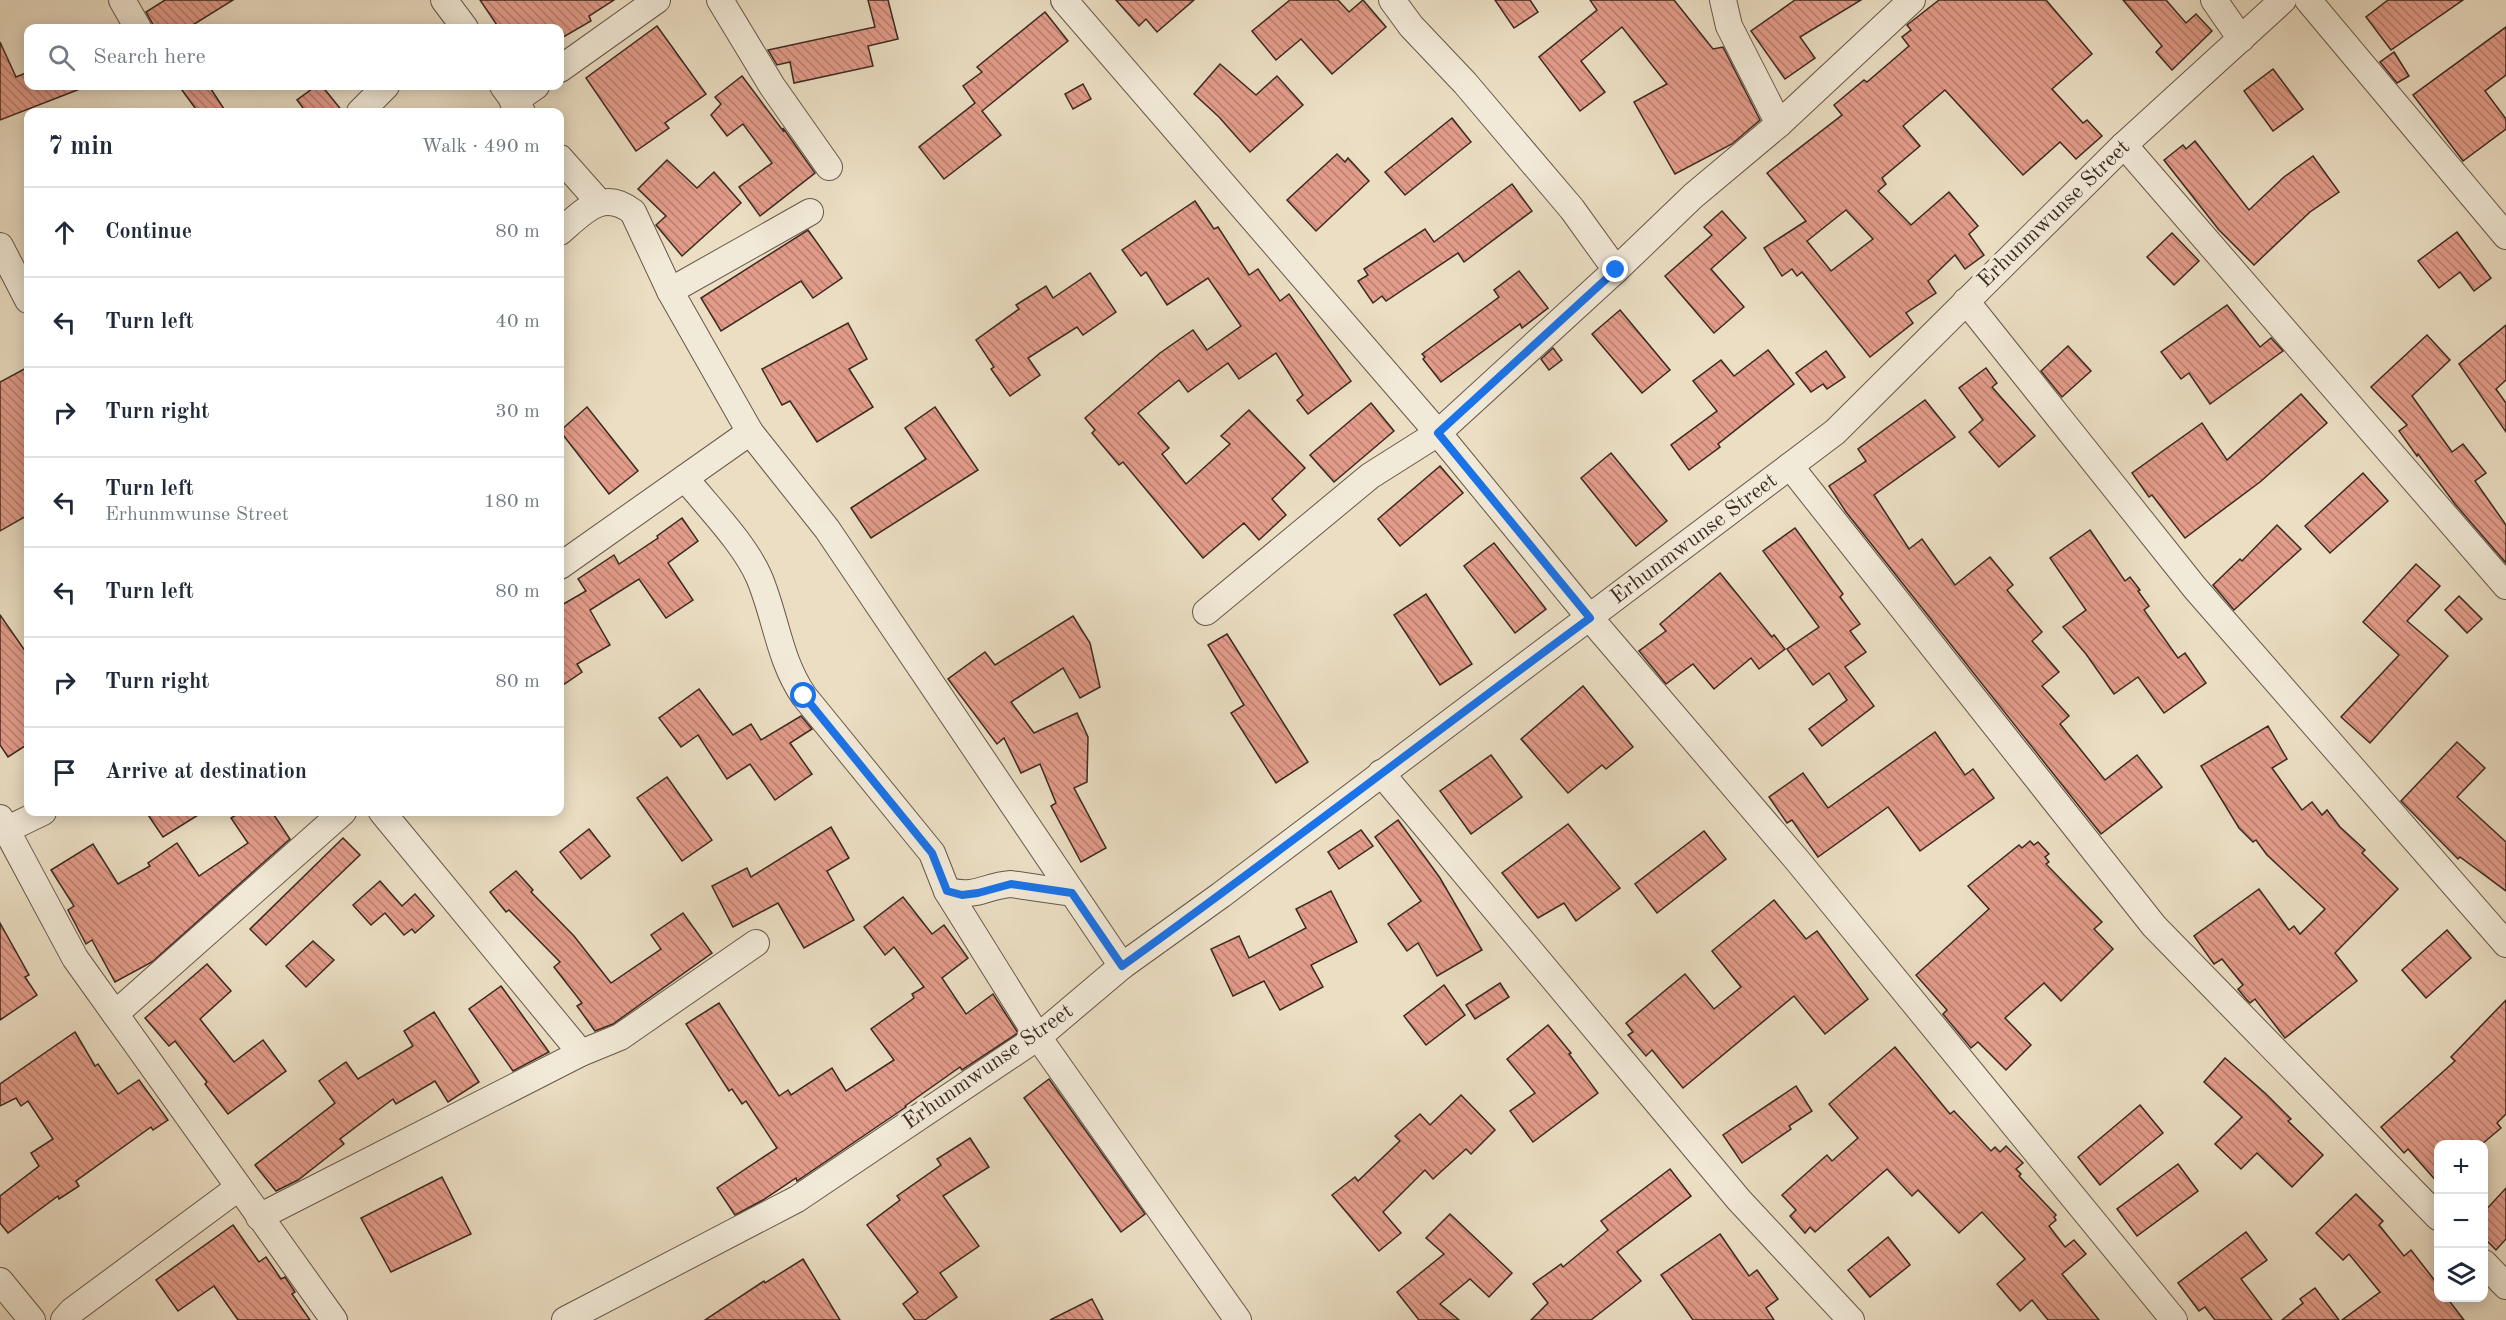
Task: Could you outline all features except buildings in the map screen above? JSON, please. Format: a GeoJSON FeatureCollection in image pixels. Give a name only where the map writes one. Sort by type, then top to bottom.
{"type":"FeatureCollection","features":[{"type":"Feature","properties":{"kind":"street"},"geometry":{"type":"LineString","coordinates":[[123,0],[136,24]]}},
{"type":"Feature","properties":{"kind":"street"},"geometry":{"type":"LineString","coordinates":[[564,66],[657,0]]}},
{"type":"Feature","properties":{"kind":"street"},"geometry":{"type":"LineString","coordinates":[[720,0],[772,86],[829,167]]}},
{"type":"Feature","properties":{"kind":"street"},"geometry":{"type":"LineString","coordinates":[[1064,0],[1438,433],[1590,618],[1804,869],[2174,1320]]}},
{"type":"Feature","properties":{"kind":"street"},"geometry":{"type":"LineString","coordinates":[[1392,0],[1411,26],[1464,83],[1572,209],[1616,270]]}},
{"type":"Feature","properties":{"kind":"street"},"geometry":{"type":"LineString","coordinates":[[1723,0],[1729,26],[1779,124]]}},
{"type":"Feature","properties":{"kind":"street"},"geometry":{"type":"LineString","coordinates":[[1206,612],[1370,476],[1438,433],[1616,270],[1693,195],[1779,124],[1912,0]]}},
{"type":"Feature","properties":{"kind":"street"},"geometry":{"type":"LineString","coordinates":[[2214,0],[2241,39]]}},
{"type":"Feature","properties":{"kind":"street","name":"Erhunmwunse Street"},"geometry":{"type":"LineString","coordinates":[[565,1320],[797,1199],[1038,1037],[1122,966],[1221,895],[1835,432],[2124,145],[2283,0]]}},
{"type":"Feature","properties":{"kind":"street"},"geometry":{"type":"LineString","coordinates":[[2308,0],[2506,236]]}},
{"type":"Feature","properties":{"kind":"street"},"geometry":{"type":"LineString","coordinates":[[364,108],[382,90]]}},
{"type":"Feature","properties":{"kind":"street"},"geometry":{"type":"LineString","coordinates":[[513,100],[529,90]]}},
{"type":"Feature","properties":{"kind":"street"},"geometry":{"type":"LineString","coordinates":[[2124,145],[2506,586]]}},
{"type":"Feature","properties":{"kind":"street"},"geometry":{"type":"LineString","coordinates":[[564,163],[599,202]]}},
{"type":"Feature","properties":{"kind":"street"},"geometry":{"type":"LineString","coordinates":[[564,229],[599,202],[612,202],[625,206],[633,212],[670,291],[750,432],[826,530],[1122,966]]}},
{"type":"Feature","properties":{"kind":"street"},"geometry":{"type":"LineString","coordinates":[[670,291],[810,212]]}},
{"type":"Feature","properties":{"kind":"street"},"geometry":{"type":"LineString","coordinates":[[0,246],[24,290]]}},
{"type":"Feature","properties":{"kind":"street"},"geometry":{"type":"LineString","coordinates":[[1966,301],[2195,588],[2506,944]]}},
{"type":"Feature","properties":{"kind":"street"},"geometry":{"type":"LineString","coordinates":[[564,563],[750,432]]}},
{"type":"Feature","properties":{"kind":"street"},"geometry":{"type":"LineString","coordinates":[[1790,466],[2154,926],[2434,1212]]}},
{"type":"Feature","properties":{"kind":"street"},"geometry":{"type":"LineString","coordinates":[[685,478],[741,548],[759,577],[792,678],[932,853],[947,891],[1038,1037],[1238,1320]]}},
{"type":"Feature","properties":{"kind":"street"},"geometry":{"type":"LineString","coordinates":[[1381,773],[1739,1200],[1846,1319]]}},
{"type":"Feature","properties":{"kind":"street"},"geometry":{"type":"LineString","coordinates":[[30,816],[3,824],[75,958],[334,1320]]}},
{"type":"Feature","properties":{"kind":"street"},"geometry":{"type":"LineString","coordinates":[[115,1014],[338,816]]}},
{"type":"Feature","properties":{"kind":"street"},"geometry":{"type":"LineString","coordinates":[[385,816],[581,1053]]}},
{"type":"Feature","properties":{"kind":"street"},"geometry":{"type":"LineString","coordinates":[[947,891],[962,895],[1011,884],[1072,893]]}},
{"type":"Feature","properties":{"kind":"street"},"geometry":{"type":"LineString","coordinates":[[260,1217],[581,1053],[620,1037],[756,943]]}},
{"type":"Feature","properties":{"kind":"street"},"geometry":{"type":"LineString","coordinates":[[64,1320],[72,1311],[238,1188]]}},
{"type":"Feature","properties":{"kind":"street"},"geometry":{"type":"LineString","coordinates":[[2488,1267],[2506,1286]]}},
{"type":"Feature","properties":{"kind":"street"},"geometry":{"type":"LineString","coordinates":[[0,1281],[32,1320]]}},
{"type":"Feature","properties":{"kind":"route"},"geometry":{"type":"LineString","coordinates":[[804,696],[903,814],[932,853],[947,891],[962,895],[1011,884],[1072,893],[1122,966],[1221,895],[1590,618],[1438,433],[1616,270]]}}]}
